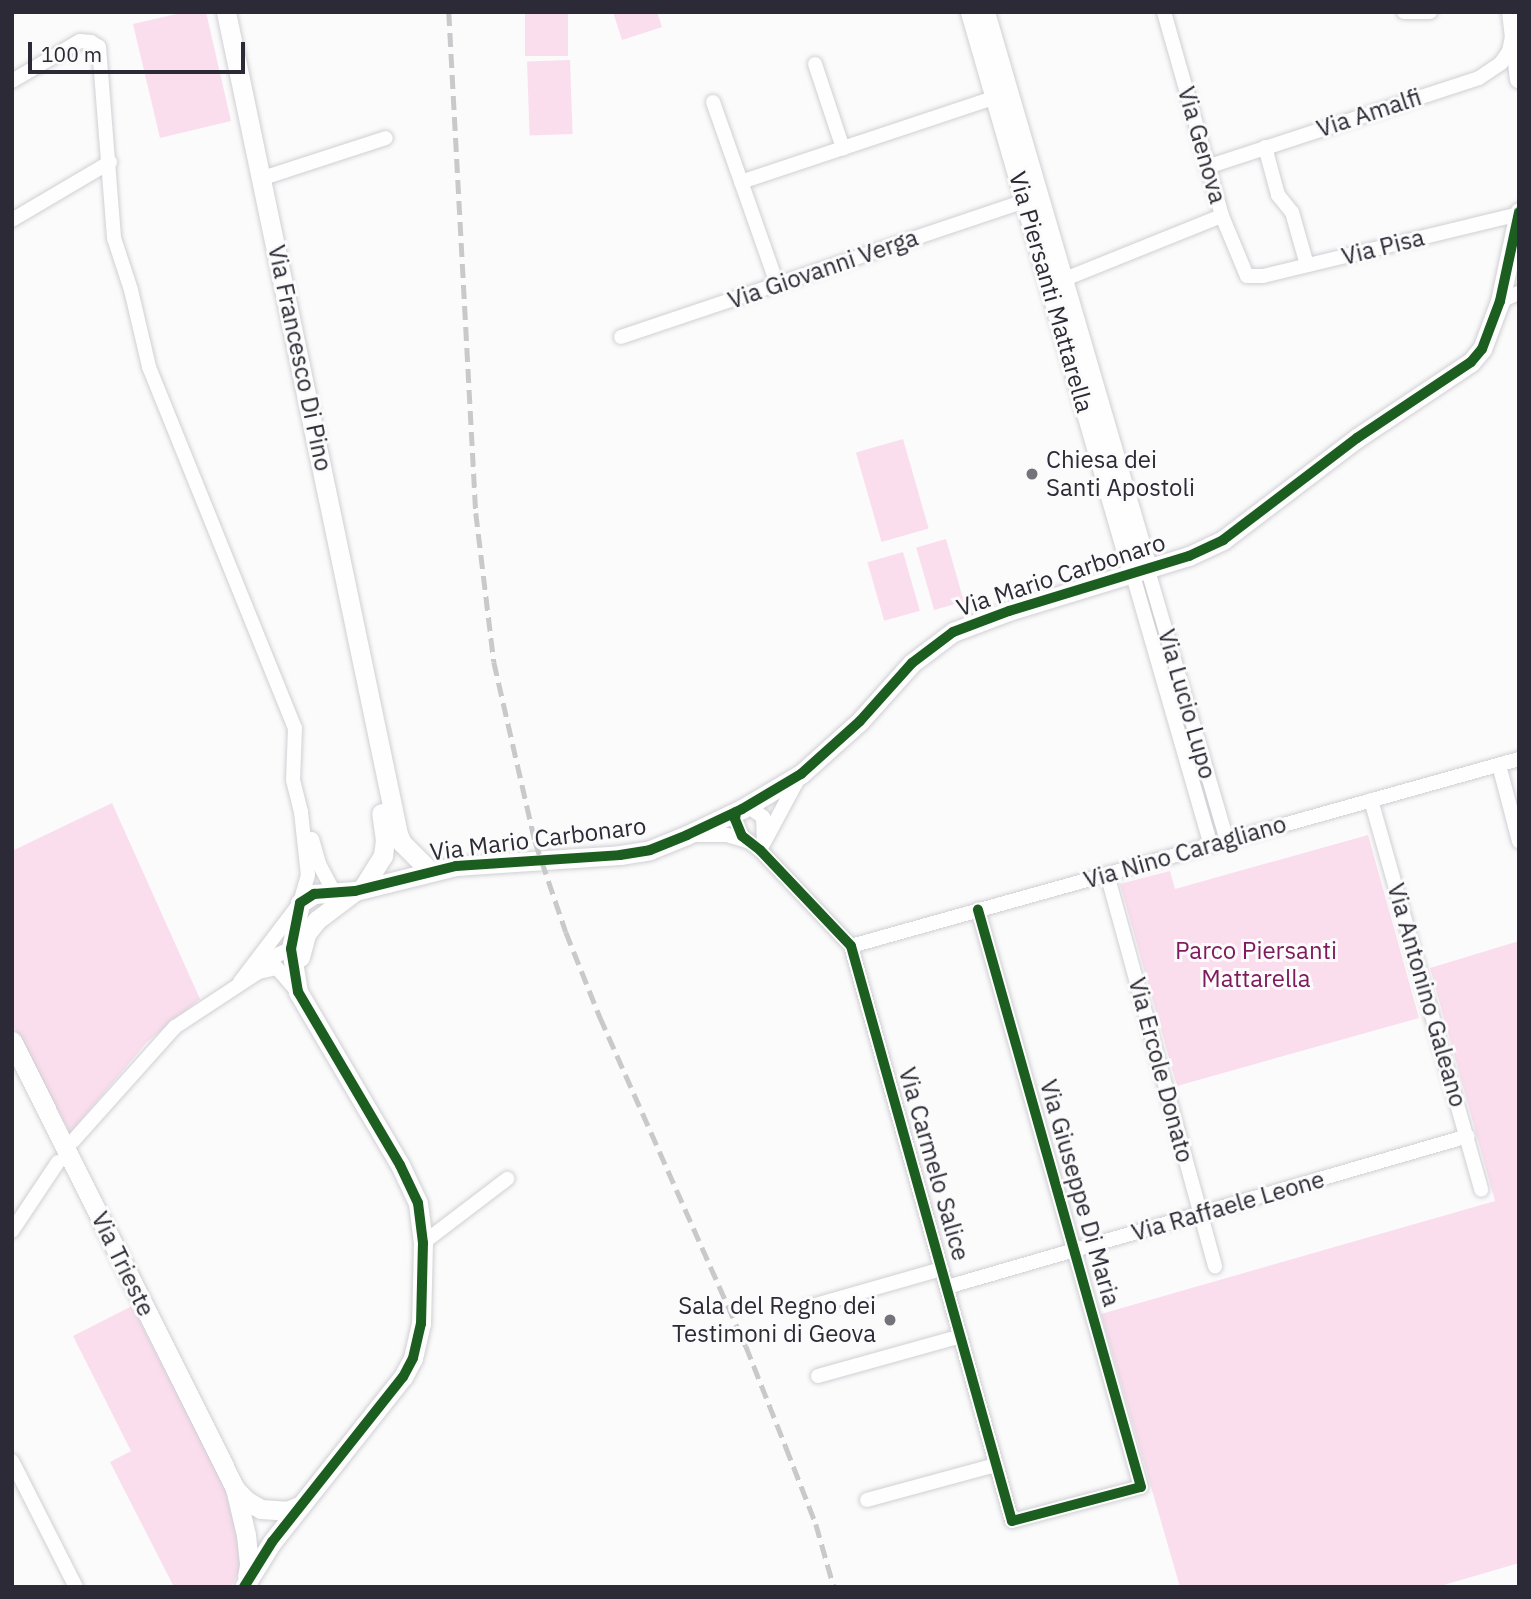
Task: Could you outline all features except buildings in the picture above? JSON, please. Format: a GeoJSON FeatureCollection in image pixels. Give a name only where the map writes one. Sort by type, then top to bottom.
{"type":"FeatureCollection","features":[{"type":"Feature","properties":{"kind":"street","name":"Via Francesco Di Pino"},"geometry":{"type":"LineString","coordinates":[[226,12],[343,565],[393,846],[404,858],[400,878]]}},
{"type":"Feature","properties":{"kind":"street","name":"Via Piersanti Mattarella"},"geometry":{"type":"LineString","coordinates":[[970,12],[995,98],[1033,199]]}},
{"type":"Feature","properties":{"kind":"street","name":"Via Piersanti Mattarella"},"geometry":{"type":"LineString","coordinates":[[985,12],[1019,125],[1033,199],[1056,282],[1140,569]]}},
{"type":"Feature","properties":{"kind":"street","name":"Via Genova"},"geometry":{"type":"LineString","coordinates":[[1164,12],[1222,216],[1247,276]]}},
{"type":"Feature","properties":{"kind":"street"},"geometry":{"type":"LineString","coordinates":[[1404,12],[1430,12]]}},
{"type":"Feature","properties":{"kind":"street"},"geometry":{"type":"LineString","coordinates":[[1511,12],[1519,79]]}},
{"type":"Feature","properties":{"kind":"street","name":"Via Amalfi"},"geometry":{"type":"LineString","coordinates":[[1207,167],[1479,78],[1501,63],[1509,51],[1512,37]]}},
{"type":"Feature","properties":{"kind":"street"},"geometry":{"type":"LineString","coordinates":[[12,81],[80,41],[91,42],[99,47],[114,238],[131,290],[149,367],[295,728],[293,780],[301,812],[332,900]]}},
{"type":"Feature","properties":{"kind":"street"},"geometry":{"type":"LineString","coordinates":[[815,64],[843,148]]}},
{"type":"Feature","properties":{"kind":"street"},"geometry":{"type":"LineString","coordinates":[[741,182],[995,98],[1007,104],[1019,125]]}},
{"type":"Feature","properties":{"kind":"street"},"geometry":{"type":"LineString","coordinates":[[713,102],[777,284]]}},
{"type":"Feature","properties":{"kind":"street"},"geometry":{"type":"LineString","coordinates":[[263,178],[386,138]]}},
{"type":"Feature","properties":{"kind":"street"},"geometry":{"type":"LineString","coordinates":[[1265,147],[1278,195],[1292,212],[1307,265]]}},
{"type":"Feature","properties":{"kind":"street"},"geometry":{"type":"LineString","coordinates":[[12,220],[110,162]]}},
{"type":"Feature","properties":{"kind":"street","name":"Via Giovanni Verga"},"geometry":{"type":"LineString","coordinates":[[621,337],[1033,199]]}},
{"type":"Feature","properties":{"kind":"street","name":"Via Pisa"},"geometry":{"type":"LineString","coordinates":[[1247,276],[1263,276],[1519,213]]}},
{"type":"Feature","properties":{"kind":"street","name":"Via Mario Carbonaro"},"geometry":{"type":"LineString","coordinates":[[359,890],[430,871],[506,861],[620,855],[650,850],[739,810],[801,774],[860,721],[912,663],[953,632],[1009,611],[1189,556],[1223,540],[1357,438],[1456,374],[1482,349],[1500,302],[1519,213]]}},
{"type":"Feature","properties":{"kind":"street"},"geometry":{"type":"LineString","coordinates":[[1056,282],[1222,216]]}},
{"type":"Feature","properties":{"kind":"street"},"geometry":{"type":"LineString","coordinates":[[1500,302],[1519,293]]}},
{"type":"Feature","properties":{"kind":"street","name":"Via Lucio Lupo"},"geometry":{"type":"LineString","coordinates":[[1140,569],[1227,841]]}},
{"type":"Feature","properties":{"kind":"street","name":"Via Lucio Lupo"},"geometry":{"type":"LineString","coordinates":[[1140,569],[1211,845]]}},
{"type":"Feature","properties":{"kind":"street","name":"Via Nino Caragliano"},"geometry":{"type":"LineString","coordinates":[[851,946],[1519,759]]}},
{"type":"Feature","properties":{"kind":"street"},"geometry":{"type":"LineString","coordinates":[[1499,765],[1519,841]]}},
{"type":"Feature","properties":{"kind":"street"},"geometry":{"type":"LineString","coordinates":[[758,845],[801,774]]}},
{"type":"Feature","properties":{"kind":"street","name":"Via Antonino Galeano"},"geometry":{"type":"LineString","coordinates":[[1371,800],[1468,1136],[1481,1190]]}},
{"type":"Feature","properties":{"kind":"street"},"geometry":{"type":"LineString","coordinates":[[752,809],[763,817],[758,845],[737,827],[739,810],[752,809]]}},
{"type":"Feature","properties":{"kind":"street"},"geometry":{"type":"LineString","coordinates":[[298,992],[296,946],[300,903],[308,875],[301,812]]}},
{"type":"Feature","properties":{"kind":"street"},"geometry":{"type":"LineString","coordinates":[[687,835],[727,835],[758,845]]}},
{"type":"Feature","properties":{"kind":"street","name":"Via Carmelo Salice"},"geometry":{"type":"LineString","coordinates":[[758,845],[851,946],[1012,1521]]}},
{"type":"Feature","properties":{"kind":"street"},"geometry":{"type":"LineString","coordinates":[[73,1141],[175,1027],[296,946],[332,900],[359,890],[393,846],[430,871]]}},
{"type":"Feature","properties":{"kind":"street","name":"Via Ercole Donato"},"geometry":{"type":"LineString","coordinates":[[1107,874],[1215,1266]]}},
{"type":"Feature","properties":{"kind":"street"},"geometry":{"type":"LineString","coordinates":[[240,982],[300,903],[314,894],[332,900]]}},
{"type":"Feature","properties":{"kind":"street","name":"Via Giuseppe Di Maria"},"geometry":{"type":"LineString","coordinates":[[978,910],[1141,1487],[1012,1521]]}},
{"type":"Feature","properties":{"kind":"street"},"geometry":{"type":"LineString","coordinates":[[296,946],[310,1012]]}},
{"type":"Feature","properties":{"kind":"street"},"geometry":{"type":"LineString","coordinates":[[244,1586],[272,1542],[403,1377],[413,1358],[421,1324],[423,1243],[422,1222],[412,1187],[298,992],[276,968],[257,973]]}},
{"type":"Feature","properties":{"kind":"street","name":"Via Trieste"},"geometry":{"type":"LineString","coordinates":[[12,1041],[235,1488],[250,1512]]}},
{"type":"Feature","properties":{"kind":"street","name":"Via Raffaele Leone"},"geometry":{"type":"LineString","coordinates":[[947,1287],[1468,1136]]}},
{"type":"Feature","properties":{"kind":"street"},"geometry":{"type":"LineString","coordinates":[[12,1231],[58,1163]]}},
{"type":"Feature","properties":{"kind":"street"},"geometry":{"type":"LineString","coordinates":[[423,1243],[507,1180]]}},
{"type":"Feature","properties":{"kind":"street"},"geometry":{"type":"LineString","coordinates":[[805,1308],[942,1269]]}},
{"type":"Feature","properties":{"kind":"street"},"geometry":{"type":"LineString","coordinates":[[818,1376],[961,1336]]}},
{"type":"Feature","properties":{"kind":"street"},"geometry":{"type":"LineString","coordinates":[[12,1461],[76,1587]]}},
{"type":"Feature","properties":{"kind":"street"},"geometry":{"type":"LineString","coordinates":[[867,1500],[996,1465]]}},
{"type":"Feature","properties":{"kind":"street"},"geometry":{"type":"LineString","coordinates":[[250,1512],[279,1512],[301,1505]]}},
{"type":"Feature","properties":{"kind":"street"},"geometry":{"type":"LineString","coordinates":[[250,1512],[258,1542],[272,1542]]}},
{"type":"Feature","properties":{"kind":"street"},"geometry":{"type":"LineString","coordinates":[[244,1586],[249,1565],[250,1512]]}},
{"type":"Feature","properties":{"kind":"green space"},"geometry":{"type":"Polygon","coordinates":[[[185,12],[206,12],[231,121],[160,138],[133,24],[185,12]]]}},
{"type":"Feature","properties":{"kind":"green space"},"geometry":{"type":"Polygon","coordinates":[[[525,12],[568,12],[568,56],[525,56],[525,12]]]}},
{"type":"Feature","properties":{"kind":"green space"},"geometry":{"type":"Polygon","coordinates":[[[613,12],[657,12],[662,27],[622,40],[613,12]]]}},
{"type":"Feature","properties":{"kind":"green space"},"geometry":{"type":"Polygon","coordinates":[[[570,60],[573,134],[530,135],[527,62],[570,60]]]}},
{"type":"Feature","properties":{"kind":"green space"},"geometry":{"type":"Polygon","coordinates":[[[903,439],[929,528],[882,542],[856,453],[903,439]]]}},
{"type":"Feature","properties":{"kind":"green space"},"geometry":{"type":"Polygon","coordinates":[[[946,539],[964,601],[934,610],[916,548],[946,539]]]}},
{"type":"Feature","properties":{"kind":"green space"},"geometry":{"type":"Polygon","coordinates":[[[903,552],[920,611],[884,621],[867,562],[903,552]]]}},
{"type":"Feature","properties":{"kind":"green space"},"geometry":{"type":"Polygon","coordinates":[[[112,803],[200,999],[147,1042],[70,1133],[12,1024],[12,851],[112,803]]]}},
{"type":"Feature","properties":{"kind":"green space","name":"Parco Piersanti Mattarella"},"geometry":{"type":"Polygon","coordinates":[[[1368,835],[1419,1018],[1177,1086],[1120,884],[1170,871],[1175,889],[1368,835]]]}},
{"type":"Feature","properties":{"kind":"green space"},"geometry":{"type":"Polygon","coordinates":[[[1519,941],[1519,1563],[1437,1587],[1180,1587],[1101,1314],[1495,1201],[1430,968],[1519,941]]]}},
{"type":"Feature","properties":{"kind":"green space"},"geometry":{"type":"Polygon","coordinates":[[[132,1306],[226,1489],[241,1547],[240,1570],[231,1587],[174,1587],[110,1462],[131,1451],[73,1336],[132,1306]]]}},
{"type":"Feature","properties":{"kind":"railway"},"geometry":{"type":"LineString","coordinates":[[449,12],[476,513],[494,662],[535,841],[566,932],[600,1017],[746,1346],[816,1524],[834,1587]]}},
{"type":"Feature","properties":{"kind":"cycle path"},"geometry":{"type":"LineString","coordinates":[[244,1587],[272,1542],[403,1377],[413,1358],[421,1324],[423,1243],[418,1203],[400,1165],[298,992],[291,949],[300,903],[314,894],[355,891],[456,866],[620,855],[650,850],[742,809],[801,774],[860,721],[912,663],[953,632],[1009,611],[1189,556],[1223,540],[1357,438],[1471,362],[1482,349],[1500,301],[1519,212]]}},
{"type":"Feature","properties":{"kind":"cycle path"},"geometry":{"type":"LineString","coordinates":[[736,812],[735,819],[742,836],[760,850],[851,946],[1012,1521],[1141,1487],[978,910]]}},
{"type":"Feature","properties":{"kind":"place","name":"Chiesa dei Santi Apostoli"},"geometry":{"type":"Point","coordinates":[1032,474]}},
{"type":"Feature","properties":{"kind":"place","name":"Sala del Regno dei Testimoni di Geova"},"geometry":{"type":"Point","coordinates":[890,1320]}}]}
